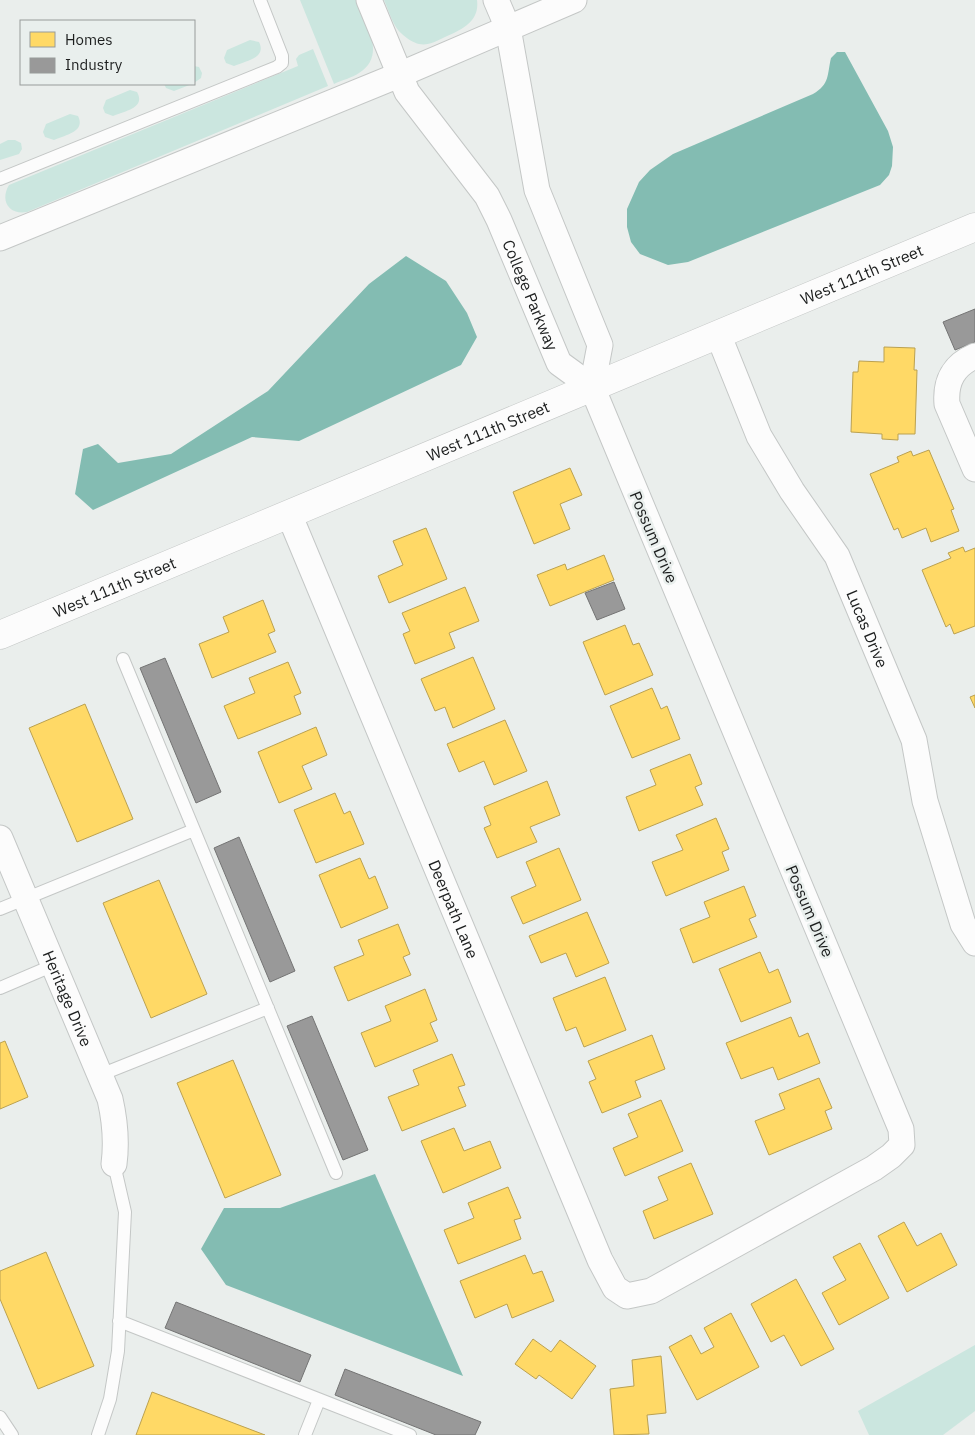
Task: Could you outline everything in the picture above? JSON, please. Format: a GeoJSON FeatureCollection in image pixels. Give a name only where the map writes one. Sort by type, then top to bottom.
{"type":"FeatureCollection","features":[{"type":"Feature","properties":{"kind":"main road","name":"West 111th Street"},"geometry":{"type":"LineString","coordinates":[[0,634],[975,227]]}},
{"type":"Feature","properties":{"kind":"street","name":"College Parkway"},"geometry":{"type":"LineString","coordinates":[[369,0],[407,92],[487,196],[499,220],[559,363],[592,387]]}},
{"type":"Feature","properties":{"kind":"street"},"geometry":{"type":"LineString","coordinates":[[496,0],[508,28],[537,190],[600,345],[592,387]]}},
{"type":"Feature","properties":{"kind":"street"},"geometry":{"type":"LineString","coordinates":[[2,233],[399,75],[574,0]]}},
{"type":"Feature","properties":{"kind":"street","name":"Lucas Drive"},"geometry":{"type":"LineString","coordinates":[[718,334],[759,436],[792,491],[837,556],[914,740],[925,801],[963,924],[975,943]]}},
{"type":"Feature","properties":{"kind":"street"},"geometry":{"type":"LineString","coordinates":[[975,356],[955,368],[946,392],[947,404],[975,469]]}},
{"type":"Feature","properties":{"kind":"street","name":"Possum Drive"},"geometry":{"type":"LineString","coordinates":[[592,387],[901,1129],[902,1146],[892,1156],[874,1168],[668,1283],[651,1291],[627,1296]]}},
{"type":"Feature","properties":{"kind":"street","name":"Deerpath Lane"},"geometry":{"type":"LineString","coordinates":[[289,514],[600,1260],[615,1288],[627,1296]]}},
{"type":"Feature","properties":{"kind":"street","name":"Heritage Drive"},"geometry":{"type":"LineString","coordinates":[[0,838],[110,1099],[115,1120],[116,1143],[114,1164]]}},
{"type":"Feature","properties":{"kind":"lane"},"geometry":{"type":"LineString","coordinates":[[0,179],[277,67],[282,63],[282,56],[260,0]]}},
{"type":"Feature","properties":{"kind":"lane"},"geometry":{"type":"LineString","coordinates":[[123,659],[336,1173]]}},
{"type":"Feature","properties":{"kind":"lane"},"geometry":{"type":"LineString","coordinates":[[0,909],[194,830]]}},
{"type":"Feature","properties":{"kind":"lane"},"geometry":{"type":"LineString","coordinates":[[0,988],[54,965]]}},
{"type":"Feature","properties":{"kind":"lane"},"geometry":{"type":"LineString","coordinates":[[100,1075],[268,1008]]}},
{"type":"Feature","properties":{"kind":"lane"},"geometry":{"type":"LineString","coordinates":[[98,1435],[110,1399],[118,1351],[125,1212],[114,1164]]}},
{"type":"Feature","properties":{"kind":"lane"},"geometry":{"type":"LineString","coordinates":[[119,1321],[410,1435]]}},
{"type":"Feature","properties":{"kind":"lane"},"geometry":{"type":"LineString","coordinates":[[305,1435],[319,1400]]}},
{"type":"Feature","properties":{"kind":"lane"},"geometry":{"type":"LineString","coordinates":[[0,1417],[12,1435]]}},
{"type":"Feature","properties":{"kind":"shaded area"},"geometry":{"type":"Polygon","coordinates":[[[300,0],[357,0],[372,38],[372,58],[367,66],[356,75],[334,84],[300,0]]]}},
{"type":"Feature","properties":{"kind":"shaded area"},"geometry":{"type":"Polygon","coordinates":[[[384,0],[477,0],[477,8],[472,20],[463,28],[436,42],[422,44],[410,40],[399,31],[384,0]]]}},
{"type":"Feature","properties":{"kind":"shaded area"},"geometry":{"type":"Polygon","coordinates":[[[250,40],[259,42],[261,47],[258,55],[234,66],[226,63],[224,58],[227,50],[250,40]]]}},
{"type":"Feature","properties":{"kind":"shaded area"},"geometry":{"type":"Polygon","coordinates":[[[313,49],[328,86],[27,212],[15,211],[8,205],[5,196],[9,185],[298,66],[296,59],[299,55],[313,49]]]}},
{"type":"Feature","properties":{"kind":"shaded area"},"geometry":{"type":"Polygon","coordinates":[[[837,52],[845,52],[888,131],[893,147],[892,166],[889,175],[880,185],[688,262],[668,265],[640,254],[631,242],[627,227],[627,209],[639,182],[650,170],[673,154],[813,94],[825,83],[831,58],[837,52]]]}},
{"type":"Feature","properties":{"kind":"shaded area"},"geometry":{"type":"Polygon","coordinates":[[[195,66],[199,67],[202,73],[201,78],[195,82],[195,66]]]}},
{"type":"Feature","properties":{"kind":"shaded area"},"geometry":{"type":"Polygon","coordinates":[[[164,85],[189,85],[174,91],[166,88],[164,85]]]}},
{"type":"Feature","properties":{"kind":"shaded area"},"geometry":{"type":"Polygon","coordinates":[[[130,90],[137,92],[139,102],[137,105],[113,116],[105,113],[103,108],[106,100],[130,90]]]}},
{"type":"Feature","properties":{"kind":"shaded area"},"geometry":{"type":"Polygon","coordinates":[[[70,114],[78,116],[80,121],[77,129],[54,140],[45,137],[43,132],[46,124],[70,114]]]}},
{"type":"Feature","properties":{"kind":"shaded area"},"geometry":{"type":"Polygon","coordinates":[[[8,140],[15,140],[21,143],[22,149],[19,154],[0,160],[0,144],[8,140]]]}},
{"type":"Feature","properties":{"kind":"shaded area"},"geometry":{"type":"Polygon","coordinates":[[[406,256],[446,281],[467,313],[477,337],[461,365],[299,441],[252,437],[93,510],[75,494],[83,449],[98,444],[118,463],[171,454],[268,391],[369,284],[406,256]]]}},
{"type":"Feature","properties":{"kind":"shaded area"},"geometry":{"type":"Polygon","coordinates":[[[375,1174],[463,1376],[226,1285],[201,1249],[224,1208],[280,1208],[375,1174]]]}},
{"type":"Feature","properties":{"kind":"shaded area"},"geometry":{"type":"Polygon","coordinates":[[[975,1345],[975,1411],[943,1435],[869,1435],[858,1411],[975,1345]]]}},
{"type":"Feature","properties":{"kind":"building: Homes"},"geometry":{"type":"Polygon","coordinates":[[[884,347],[915,348],[914,370],[917,370],[915,434],[898,434],[898,440],[882,439],[882,434],[851,432],[853,372],[858,372],[859,361],[884,362],[884,347]]]}},
{"type":"Feature","properties":{"kind":"building: Homes"},"geometry":{"type":"Polygon","coordinates":[[[929,450],[954,509],[951,510],[959,531],[931,542],[926,528],[902,538],[898,528],[894,530],[870,474],[899,462],[897,457],[911,451],[913,456],[929,450]]]}},
{"type":"Feature","properties":{"kind":"building: Homes"},"geometry":{"type":"Polygon","coordinates":[[[570,468],[582,495],[560,504],[570,529],[534,544],[513,492],[570,468]]]}},
{"type":"Feature","properties":{"kind":"building: Homes"},"geometry":{"type":"Polygon","coordinates":[[[426,528],[447,579],[389,603],[378,576],[403,565],[393,541],[426,528]]]}},
{"type":"Feature","properties":{"kind":"building: Homes"},"geometry":{"type":"Polygon","coordinates":[[[963,547],[965,552],[975,548],[975,626],[954,634],[950,624],[946,627],[922,570],[951,558],[948,553],[963,547]]]}},
{"type":"Feature","properties":{"kind":"building: Homes"},"geometry":{"type":"Polygon","coordinates":[[[604,555],[614,580],[550,606],[537,575],[565,564],[567,570],[604,555]]]}},
{"type":"Feature","properties":{"kind":"building: Homes"},"geometry":{"type":"Polygon","coordinates":[[[465,587],[479,621],[449,633],[455,648],[415,664],[403,634],[410,631],[402,613],[465,587]]]}},
{"type":"Feature","properties":{"kind":"building: Homes"},"geometry":{"type":"Polygon","coordinates":[[[263,600],[275,631],[268,634],[276,652],[212,678],[199,644],[229,632],[223,617],[263,600]]]}},
{"type":"Feature","properties":{"kind":"building: Homes"},"geometry":{"type":"Polygon","coordinates":[[[625,625],[633,645],[639,643],[653,675],[605,695],[583,642],[625,625]]]}},
{"type":"Feature","properties":{"kind":"building: Homes"},"geometry":{"type":"Polygon","coordinates":[[[473,657],[495,709],[453,728],[445,707],[435,711],[421,679],[473,657]]]}},
{"type":"Feature","properties":{"kind":"building: Homes"},"geometry":{"type":"Polygon","coordinates":[[[288,662],[301,693],[294,696],[301,714],[238,739],[224,706],[255,693],[249,678],[288,662]]]}},
{"type":"Feature","properties":{"kind":"building: Homes"},"geometry":{"type":"Polygon","coordinates":[[[652,688],[661,709],[667,706],[680,739],[632,758],[610,706],[652,688]]]}},
{"type":"Feature","properties":{"kind":"building: Homes"},"geometry":{"type":"Polygon","coordinates":[[[975,695],[975,708],[970,697],[975,695]]]}},
{"type":"Feature","properties":{"kind":"building: Homes"},"geometry":{"type":"Polygon","coordinates":[[[85,704],[133,819],[77,842],[29,728],[85,704]]]}},
{"type":"Feature","properties":{"kind":"building: Homes"},"geometry":{"type":"Polygon","coordinates":[[[505,720],[527,771],[494,785],[484,761],[459,772],[447,744],[505,720]]]}},
{"type":"Feature","properties":{"kind":"building: Homes"},"geometry":{"type":"Polygon","coordinates":[[[316,727],[327,755],[302,766],[312,789],[279,803],[258,752],[316,727]]]}},
{"type":"Feature","properties":{"kind":"building: Homes"},"geometry":{"type":"Polygon","coordinates":[[[690,754],[702,784],[695,787],[703,805],[639,831],[626,797],[656,785],[650,770],[690,754]]]}},
{"type":"Feature","properties":{"kind":"building: Homes"},"geometry":{"type":"Polygon","coordinates":[[[547,781],[560,815],[530,827],[537,842],[497,858],[484,828],[491,825],[484,807],[547,781]]]}},
{"type":"Feature","properties":{"kind":"building: Homes"},"geometry":{"type":"Polygon","coordinates":[[[335,793],[344,814],[350,811],[364,844],[316,863],[294,810],[335,793]]]}},
{"type":"Feature","properties":{"kind":"building: Homes"},"geometry":{"type":"Polygon","coordinates":[[[716,818],[729,849],[722,852],[729,870],[666,896],[652,862],[683,850],[676,835],[716,818]]]}},
{"type":"Feature","properties":{"kind":"building: Homes"},"geometry":{"type":"Polygon","coordinates":[[[559,848],[581,900],[523,924],[511,897],[536,886],[526,862],[559,848]]]}},
{"type":"Feature","properties":{"kind":"building: Homes"},"geometry":{"type":"Polygon","coordinates":[[[360,858],[369,879],[375,876],[388,908],[341,928],[319,875],[360,858]]]}},
{"type":"Feature","properties":{"kind":"building: Homes"},"geometry":{"type":"Polygon","coordinates":[[[159,880],[207,994],[151,1018],[103,903],[159,880]]]}},
{"type":"Feature","properties":{"kind":"building: Homes"},"geometry":{"type":"Polygon","coordinates":[[[744,886],[756,916],[749,919],[757,937],[693,963],[680,929],[710,917],[704,902],[744,886]]]}},
{"type":"Feature","properties":{"kind":"building: Homes"},"geometry":{"type":"Polygon","coordinates":[[[587,912],[609,963],[576,977],[566,953],[541,963],[529,936],[587,912]]]}},
{"type":"Feature","properties":{"kind":"building: Homes"},"geometry":{"type":"Polygon","coordinates":[[[398,924],[410,954],[403,957],[411,975],[348,1001],[334,967],[364,955],[358,940],[398,924]]]}},
{"type":"Feature","properties":{"kind":"building: Homes"},"geometry":{"type":"Polygon","coordinates":[[[760,952],[769,973],[778,969],[791,1002],[741,1022],[719,969],[760,952]]]}},
{"type":"Feature","properties":{"kind":"building: Homes"},"geometry":{"type":"Polygon","coordinates":[[[605,977],[626,1030],[584,1047],[576,1027],[566,1031],[553,998],[605,977]]]}},
{"type":"Feature","properties":{"kind":"building: Homes"},"geometry":{"type":"Polygon","coordinates":[[[425,989],[437,1020],[430,1023],[438,1041],[375,1067],[361,1033],[391,1021],[385,1006],[425,989]]]}},
{"type":"Feature","properties":{"kind":"building: Homes"},"geometry":{"type":"Polygon","coordinates":[[[791,1017],[799,1037],[808,1033],[820,1063],[778,1080],[773,1067],[741,1079],[726,1043],[791,1017]]]}},
{"type":"Feature","properties":{"kind":"building: Homes"},"geometry":{"type":"Polygon","coordinates":[[[652,1035],[665,1069],[635,1081],[641,1097],[602,1113],[589,1082],[596,1079],[588,1061],[652,1035]]]}},
{"type":"Feature","properties":{"kind":"building: Homes"},"geometry":{"type":"Polygon","coordinates":[[[5,1041],[28,1097],[0,1109],[0,1043],[5,1041]]]}},
{"type":"Feature","properties":{"kind":"building: Homes"},"geometry":{"type":"Polygon","coordinates":[[[452,1054],[465,1085],[458,1087],[466,1106],[402,1131],[388,1097],[419,1085],[413,1070],[452,1054]]]}},
{"type":"Feature","properties":{"kind":"building: Homes"},"geometry":{"type":"Polygon","coordinates":[[[233,1060],[281,1175],[225,1198],[177,1083],[233,1060]]]}},
{"type":"Feature","properties":{"kind":"building: Homes"},"geometry":{"type":"Polygon","coordinates":[[[819,1078],[832,1108],[825,1111],[832,1129],[769,1155],[755,1121],[785,1109],[779,1094],[819,1078]]]}},
{"type":"Feature","properties":{"kind":"building: Homes"},"geometry":{"type":"Polygon","coordinates":[[[661,1100],[683,1151],[625,1176],[613,1148],[638,1137],[628,1114],[661,1100]]]}},
{"type":"Feature","properties":{"kind":"building: Homes"},"geometry":{"type":"Polygon","coordinates":[[[454,1128],[464,1151],[490,1141],[501,1168],[443,1193],[421,1141],[454,1128]]]}},
{"type":"Feature","properties":{"kind":"building: Homes"},"geometry":{"type":"Polygon","coordinates":[[[691,1163],[713,1214],[654,1239],[643,1211],[668,1200],[658,1177],[691,1163]]]}},
{"type":"Feature","properties":{"kind":"building: Homes"},"geometry":{"type":"Polygon","coordinates":[[[508,1187],[521,1218],[514,1220],[521,1239],[458,1264],[444,1230],[474,1218],[468,1203],[508,1187]]]}},
{"type":"Feature","properties":{"kind":"building: Homes"},"geometry":{"type":"Polygon","coordinates":[[[904,1222],[917,1246],[941,1233],[957,1265],[907,1292],[878,1236],[904,1222]]]}},
{"type":"Feature","properties":{"kind":"building: Homes"},"geometry":{"type":"Polygon","coordinates":[[[860,1243],[889,1298],[839,1325],[822,1293],[846,1280],[833,1257],[860,1243]]]}},
{"type":"Feature","properties":{"kind":"building: Homes"},"geometry":{"type":"Polygon","coordinates":[[[46,1252],[94,1366],[38,1389],[0,1299],[0,1271],[46,1252]]]}},
{"type":"Feature","properties":{"kind":"building: Homes"},"geometry":{"type":"Polygon","coordinates":[[[525,1255],[533,1274],[542,1271],[554,1301],[512,1318],[507,1304],[475,1318],[460,1281],[525,1255]]]}},
{"type":"Feature","properties":{"kind":"building: Homes"},"geometry":{"type":"Polygon","coordinates":[[[796,1279],[834,1349],[801,1366],[784,1335],[771,1342],[751,1304],[796,1279]]]}},
{"type":"Feature","properties":{"kind":"building: Homes"},"geometry":{"type":"Polygon","coordinates":[[[731,1313],[759,1367],[697,1400],[669,1347],[691,1335],[701,1354],[714,1347],[704,1328],[731,1313]]]}},
{"type":"Feature","properties":{"kind":"building: Homes"},"geometry":{"type":"Polygon","coordinates":[[[533,1339],[551,1352],[560,1340],[596,1366],[572,1399],[539,1375],[536,1379],[515,1364],[533,1339]]]}},
{"type":"Feature","properties":{"kind":"building: Homes"},"geometry":{"type":"Polygon","coordinates":[[[661,1356],[666,1413],[647,1415],[649,1434],[614,1435],[610,1389],[634,1386],[632,1360],[661,1356]]]}},
{"type":"Feature","properties":{"kind":"building: Homes"},"geometry":{"type":"Polygon","coordinates":[[[152,1392],[265,1435],[136,1435],[152,1392]]]}},
{"type":"Feature","properties":{"kind":"building: Industry"},"geometry":{"type":"Polygon","coordinates":[[[975,309],[975,342],[955,350],[943,322],[975,309]]]}},
{"type":"Feature","properties":{"kind":"building: Industry"},"geometry":{"type":"Polygon","coordinates":[[[614,582],[625,609],[597,620],[585,593],[614,582]]]}},
{"type":"Feature","properties":{"kind":"building: Industry"},"geometry":{"type":"Polygon","coordinates":[[[165,658],[221,792],[196,803],[140,668],[165,658]]]}},
{"type":"Feature","properties":{"kind":"building: Industry"},"geometry":{"type":"Polygon","coordinates":[[[239,837],[295,971],[270,982],[214,848],[239,837]]]}},
{"type":"Feature","properties":{"kind":"building: Industry"},"geometry":{"type":"Polygon","coordinates":[[[312,1016],[368,1150],[343,1160],[287,1026],[312,1016]]]}},
{"type":"Feature","properties":{"kind":"building: Industry"},"geometry":{"type":"Polygon","coordinates":[[[176,1302],[311,1355],[300,1382],[165,1328],[176,1302]]]}},
{"type":"Feature","properties":{"kind":"building: Industry"},"geometry":{"type":"Polygon","coordinates":[[[345,1369],[481,1422],[475,1435],[436,1435],[335,1395],[345,1369]]]}}]}
